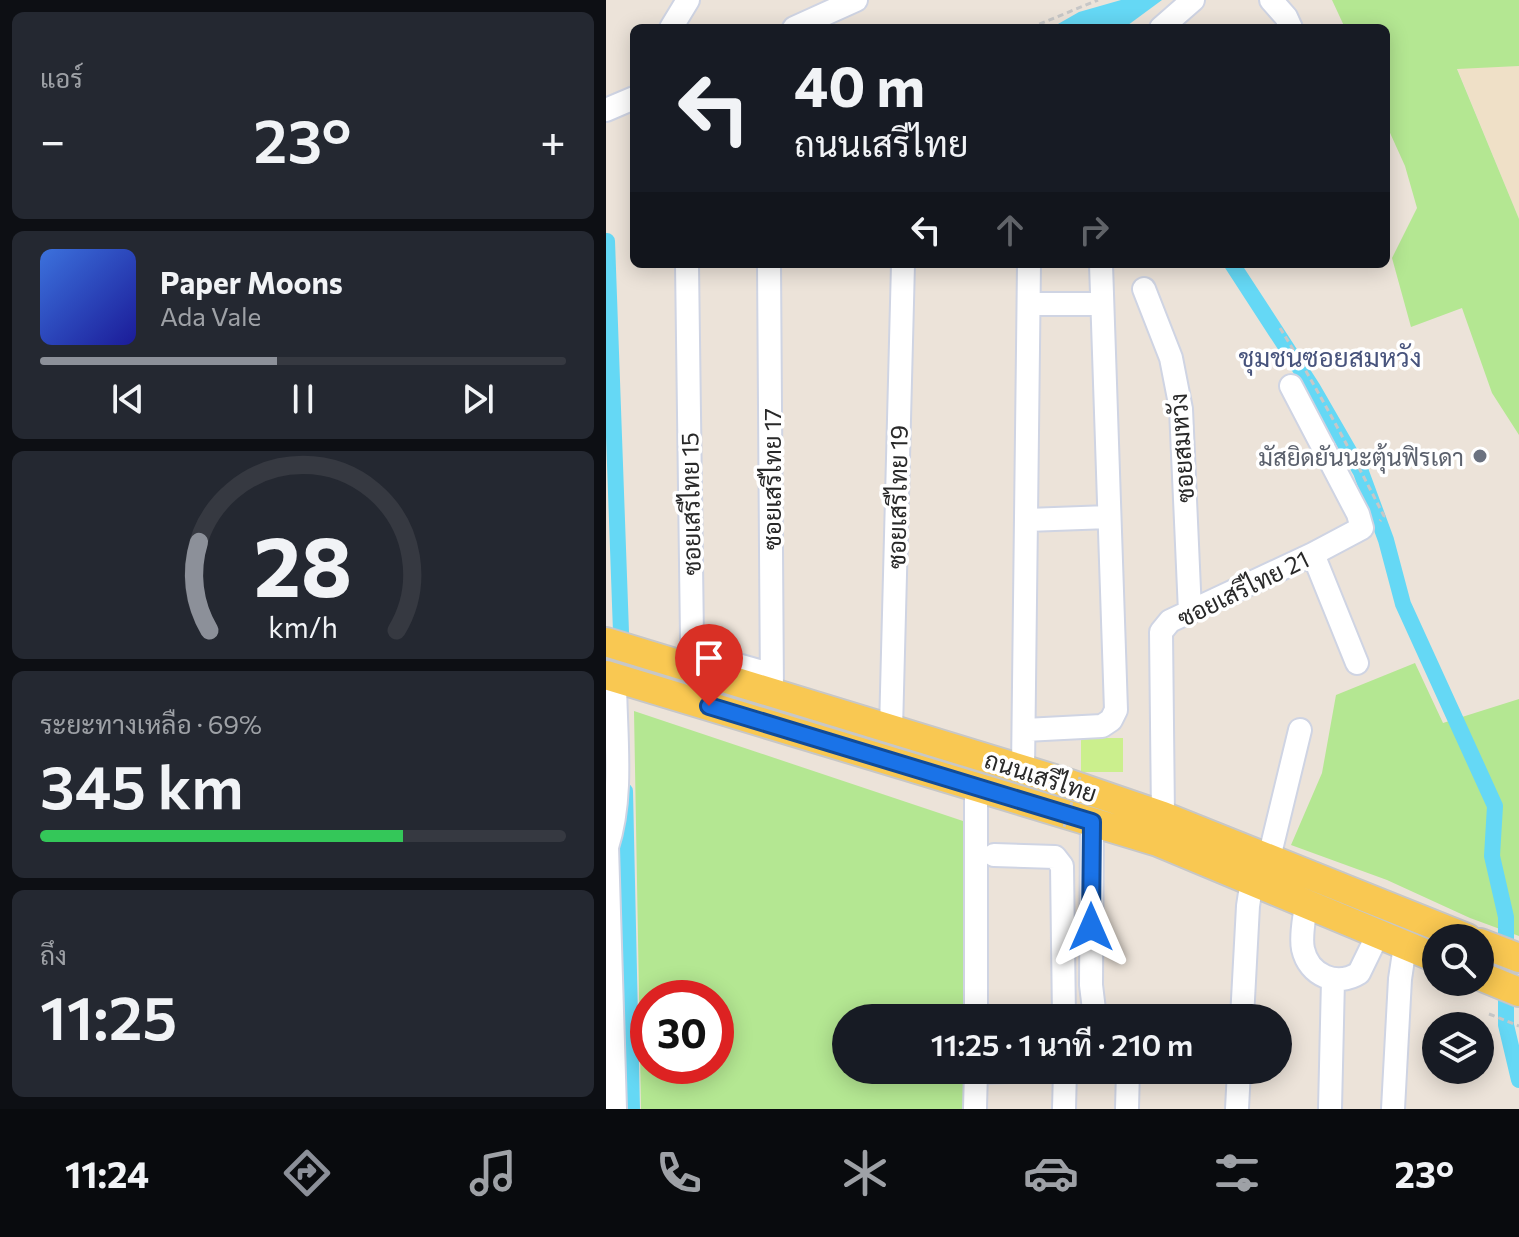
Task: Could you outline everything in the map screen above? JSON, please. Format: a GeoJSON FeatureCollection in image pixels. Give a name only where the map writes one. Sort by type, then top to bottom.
{"type":"FeatureCollection","features":[{"type":"Feature","properties":{"kind":"main road","name":"ถนนเสรีไทย"},"geometry":{"type":"LineString","coordinates":[[606,642],[1163,816],[1306,903],[1422,953]]}},
{"type":"Feature","properties":{"kind":"main road","name":"ถนนเสรีไทย"},"geometry":{"type":"LineString","coordinates":[[617,679],[1262,874],[1315,879],[1431,924]]}},
{"type":"Feature","properties":{"kind":"main road"},"geometry":{"type":"LineString","coordinates":[[1494,948],[1519,958]]}},
{"type":"Feature","properties":{"kind":"street"},"geometry":{"type":"LineString","coordinates":[[673,24],[688,0]]}},
{"type":"Feature","properties":{"kind":"street"},"geometry":{"type":"LineString","coordinates":[[802,24],[836,6],[856,0]]}},
{"type":"Feature","properties":{"kind":"street"},"geometry":{"type":"LineString","coordinates":[[1166,24],[1193,0]]}},
{"type":"Feature","properties":{"kind":"street"},"geometry":{"type":"LineString","coordinates":[[1271,0],[1289,24]]}},
{"type":"Feature","properties":{"kind":"street","name":"ซอยเสรีไทย 15"},"geometry":{"type":"LineString","coordinates":[[687,268],[694,648],[699,654],[759,671],[772,693]]}},
{"type":"Feature","properties":{"kind":"street","name":"ซอยเสรีไทย 17"},"geometry":{"type":"LineString","coordinates":[[769,268],[772,693]]}},
{"type":"Feature","properties":{"kind":"street","name":"ซอยเสรีไทย 19"},"geometry":{"type":"LineString","coordinates":[[891,730],[903,268]]}},
{"type":"Feature","properties":{"kind":"street"},"geometry":{"type":"LineString","coordinates":[[1023,770],[1029,268]]}},
{"type":"Feature","properties":{"kind":"street"},"geometry":{"type":"LineString","coordinates":[[1025,730],[1102,726],[1111,720],[1116,710],[1101,268]]}},
{"type":"Feature","properties":{"kind":"street","name":"ซอยสมหวัง"},"geometry":{"type":"LineString","coordinates":[[1144,289],[1177,379],[1190,612]]}},
{"type":"Feature","properties":{"kind":"street"},"geometry":{"type":"LineString","coordinates":[[1029,304],[1102,304]]}},
{"type":"Feature","properties":{"kind":"street"},"geometry":{"type":"LineString","coordinates":[[1291,386],[1358,514],[1372,524]]}},
{"type":"Feature","properties":{"kind":"street"},"geometry":{"type":"LineString","coordinates":[[1027,520],[1109,517]]}},
{"type":"Feature","properties":{"kind":"street","name":"ซอยเสรีไทย 21"},"geometry":{"type":"LineString","coordinates":[[1163,816],[1161,632],[1170,621],[1372,524]]}},
{"type":"Feature","properties":{"kind":"street"},"geometry":{"type":"LineString","coordinates":[[1313,554],[1357,663]]}},
{"type":"Feature","properties":{"kind":"street"},"geometry":{"type":"LineString","coordinates":[[615,1109],[606,845],[612,832],[616,786],[617,679]]}},
{"type":"Feature","properties":{"kind":"street"},"geometry":{"type":"LineString","coordinates":[[1243,1004],[1248,906],[1262,874],[1300,730]]}},
{"type":"Feature","properties":{"kind":"street"},"geometry":{"type":"LineString","coordinates":[[976,786],[976,1004]]}},
{"type":"Feature","properties":{"kind":"street"},"geometry":{"type":"LineString","coordinates":[[1092,822],[1093,1004]]}},
{"type":"Feature","properties":{"kind":"street"},"geometry":{"type":"LineString","coordinates":[[994,855],[1055,857],[1062,866],[1064,1004]]}},
{"type":"Feature","properties":{"kind":"street"},"geometry":{"type":"LineString","coordinates":[[1306,903],[1304,951],[1314,968],[1333,980],[1343,981],[1359,973],[1378,934]]}},
{"type":"Feature","properties":{"kind":"street"},"geometry":{"type":"LineString","coordinates":[[1393,1109],[1400,979],[1405,946]]}},
{"type":"Feature","properties":{"kind":"street"},"geometry":{"type":"LineString","coordinates":[[1330,1109],[1333,980]]}},
{"type":"Feature","properties":{"kind":"street"},"geometry":{"type":"LineString","coordinates":[[975,1109],[976,1084]]}},
{"type":"Feature","properties":{"kind":"street"},"geometry":{"type":"LineString","coordinates":[[1064,1109],[1065,1084]]}},
{"type":"Feature","properties":{"kind":"street"},"geometry":{"type":"LineString","coordinates":[[1127,1109],[1128,1084]]}},
{"type":"Feature","properties":{"kind":"street"},"geometry":{"type":"LineString","coordinates":[[1237,1109],[1238,1084]]}},
{"type":"Feature","properties":{"kind":"path"},"geometry":{"type":"LineString","coordinates":[[1040,24],[1098,0]]}},
{"type":"Feature","properties":{"kind":"path"},"geometry":{"type":"LineString","coordinates":[[1280,328],[1315,384],[1384,516],[1372,524]]}},
{"type":"Feature","properties":{"kind":"path"},"geometry":{"type":"LineString","coordinates":[[1064,827],[1080,777]]}},
{"type":"Feature","properties":{"kind":"path"},"geometry":{"type":"LineString","coordinates":[[1494,1016],[1519,1026]]}},
{"type":"Feature","properties":{"kind":"shaded area"},"geometry":{"type":"Polygon","coordinates":[[[1519,66],[1519,219],[1457,68],[1519,66]]]}},
{"type":"Feature","properties":{"kind":"green space"},"geometry":{"type":"Polygon","coordinates":[[[1332,0],[1519,0],[1519,66],[1457,69],[1519,219],[1519,435],[1492,393],[1462,308],[1411,327],[1392,258],[1417,208],[1405,166],[1390,133],[1390,24],[1343,24],[1332,0]]]}},
{"type":"Feature","properties":{"kind":"green space"},"geometry":{"type":"Polygon","coordinates":[[[1415,663],[1443,723],[1519,699],[1519,936],[1494,927],[1494,924],[1470,918],[1387,880],[1291,845],[1322,773],[1336,695],[1415,663]]]}},
{"type":"Feature","properties":{"kind":"green space"},"geometry":{"type":"Polygon","coordinates":[[[634,711],[963,821],[963,1004],[832,1004],[832,1084],[963,1084],[963,1109],[641,1109],[641,1084],[734,1084],[734,980],[639,980],[634,711]]]}},
{"type":"Feature","properties":{"kind":"green space"},"geometry":{"type":"Polygon","coordinates":[[[1081,738],[1123,738],[1123,772],[1081,772],[1081,738]]]}},
{"type":"Feature","properties":{"kind":"water"},"geometry":{"type":"Polygon","coordinates":[[[1121,0],[1162,0],[1129,24],[1058,24],[1079,12],[1121,0]]]}},
{"type":"Feature","properties":{"kind":"waterway"},"geometry":{"type":"LineString","coordinates":[[607,241],[623,688]]}},
{"type":"Feature","properties":{"kind":"waterway"},"geometry":{"type":"LineString","coordinates":[[1235,268],[1312,387],[1361,472],[1386,540],[1403,604],[1495,806],[1492,856],[1506,917],[1506,1025],[1519,1080]]}},
{"type":"Feature","properties":{"kind":"waterway"},"geometry":{"type":"LineString","coordinates":[[625,791],[632,1109]]}},
{"type":"Feature","properties":{"kind":"place","name":"มัสยิดยันนะตุ้นฟิรเดา"},"geometry":{"type":"Point","coordinates":[1480,456]}},
{"type":"Feature","properties":{"kind":"district","name":"ชุมชนซอยสมหวัง"},"geometry":{"type":"Point","coordinates":[1330,356]}},
{"type":"Feature","properties":{"kind":"route"},"geometry":{"type":"LineString","coordinates":[[709,706],[1092,822],[1091,927]]}}]}
